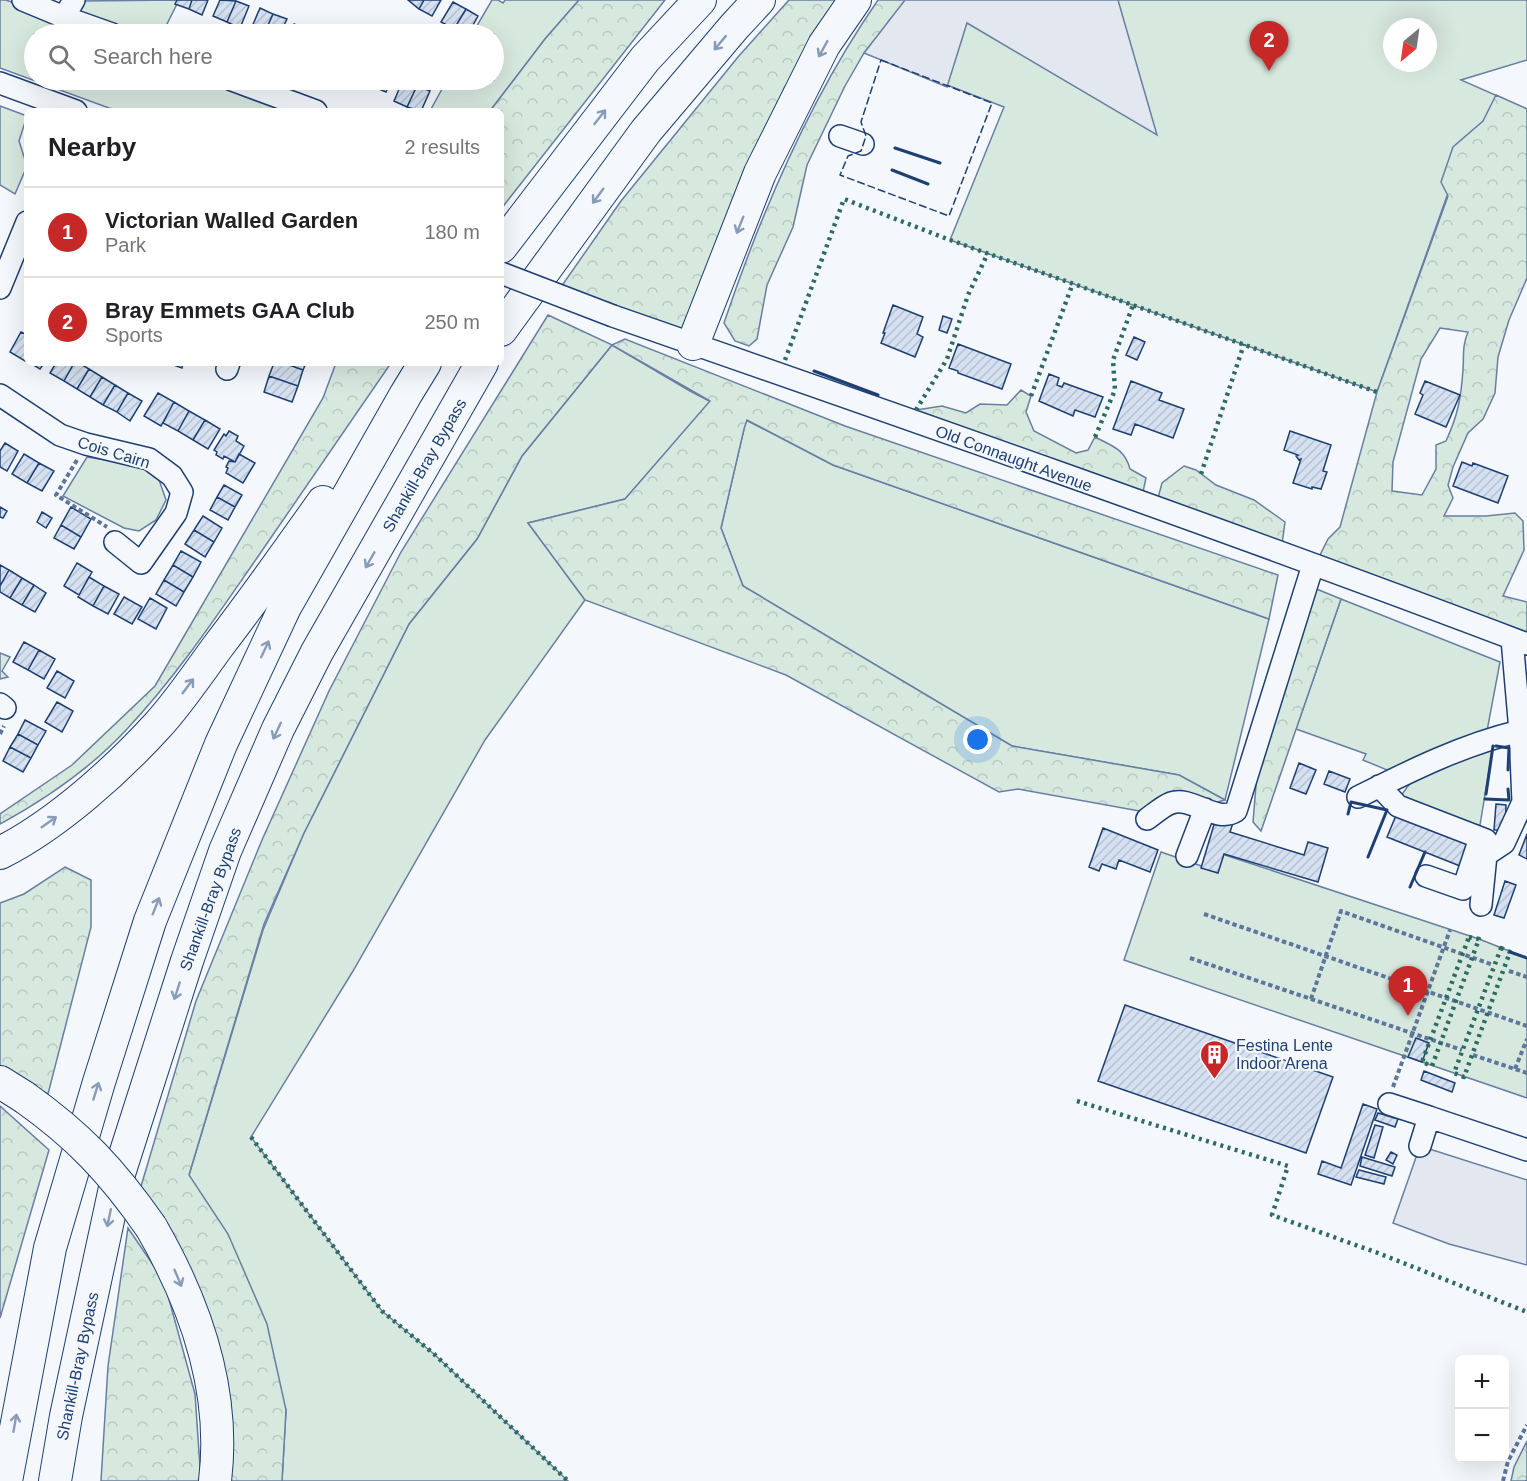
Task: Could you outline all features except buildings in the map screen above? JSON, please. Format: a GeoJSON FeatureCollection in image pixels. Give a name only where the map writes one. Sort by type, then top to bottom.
{"type":"FeatureCollection","features":[{"type":"Feature","properties":{"kind":"highway"},"geometry":{"type":"LineString","coordinates":[[504,243],[645,59],[700,0]]}},
{"type":"Feature","properties":{"kind":"highway"},"geometry":{"type":"LineString","coordinates":[[504,326],[646,131],[759,0]]}},
{"type":"Feature","properties":{"kind":"highway"},"geometry":{"type":"LineString","coordinates":[[693,344],[760,173],[824,45],[855,0]]}},
{"type":"Feature","properties":{"kind":"highway"},"geometry":{"type":"LineString","coordinates":[[0,853],[69,808],[112,771],[159,724],[268,580],[424,366]]}},
{"type":"Feature","properties":{"kind":"highway","name":"Shankill-Bray Bypass"},"geometry":{"type":"LineString","coordinates":[[55,1481],[66,1416],[116,1183],[225,851],[278,729],[317,652],[480,366]]}},
{"type":"Feature","properties":{"kind":"highway"},"geometry":{"type":"LineString","coordinates":[[6,1481],[50,1248],[150,921],[221,744],[285,607],[406,393]]}},
{"type":"Feature","properties":{"kind":"highway"},"geometry":{"type":"LineString","coordinates":[[12,1089],[59,1122],[88,1149],[127,1193],[151,1227],[172,1263],[200,1334],[209,1368],[216,1418],[215,1481]]}},
{"type":"Feature","properties":{"kind":"street"},"geometry":{"type":"LineString","coordinates":[[22,0],[69,8],[95,24]]}},
{"type":"Feature","properties":{"kind":"street"},"geometry":{"type":"LineString","coordinates":[[0,83],[65,108]]}},
{"type":"Feature","properties":{"kind":"street"},"geometry":{"type":"LineString","coordinates":[[259,90],[308,108]]}},
{"type":"Feature","properties":{"kind":"street"},"geometry":{"type":"LineString","coordinates":[[840,136],[863,144]]}},
{"type":"Feature","properties":{"kind":"street"},"geometry":{"type":"LineString","coordinates":[[0,288],[24,229]]}},
{"type":"Feature","properties":{"kind":"street","name":"Old Connaught Avenue"},"geometry":{"type":"LineString","coordinates":[[504,274],[613,316],[772,370],[1519,641]]}},
{"type":"Feature","properties":{"kind":"street","name":"Cois Cairn"},"geometry":{"type":"LineString","coordinates":[[0,395],[60,435],[86,444],[149,459],[172,476],[182,492],[176,513],[141,564],[115,542]]}},
{"type":"Feature","properties":{"kind":"street"},"geometry":{"type":"LineString","coordinates":[[1147,819],[1170,803],[1185,801],[1230,815],[1236,812],[1313,565]]}},
{"type":"Feature","properties":{"kind":"street"},"geometry":{"type":"LineString","coordinates":[[1379,786],[1398,806],[1487,844],[1504,843],[1525,803],[1520,731],[1519,641]]}},
{"type":"Feature","properties":{"kind":"street"},"geometry":{"type":"LineString","coordinates":[[1358,796],[1443,755],[1520,731]]}},
{"type":"Feature","properties":{"kind":"street"},"geometry":{"type":"LineString","coordinates":[[1187,856],[1205,809]]}},
{"type":"Feature","properties":{"kind":"street"},"geometry":{"type":"LineString","coordinates":[[1426,876],[1463,889],[1487,844]]}},
{"type":"Feature","properties":{"kind":"street"},"geometry":{"type":"LineString","coordinates":[[1481,905],[1487,844]]}},
{"type":"Feature","properties":{"kind":"street"},"geometry":{"type":"LineString","coordinates":[[1389,1104],[1527,1150]]}},
{"type":"Feature","properties":{"kind":"street"},"geometry":{"type":"LineString","coordinates":[[1420,1146],[1429,1118]]}},
{"type":"Feature","properties":{"kind":"path"},"geometry":{"type":"LineString","coordinates":[[86,444],[56,495],[105,524],[115,542]]}},
{"type":"Feature","properties":{"kind":"path"},"geometry":{"type":"LineString","coordinates":[[1311,999],[1341,911],[1493,966]]}},
{"type":"Feature","properties":{"kind":"path"},"geometry":{"type":"LineString","coordinates":[[1204,914],[1527,1026]]}},
{"type":"Feature","properties":{"kind":"path"},"geometry":{"type":"LineString","coordinates":[[1389,1104],[1387,1103],[1450,930]]}},
{"type":"Feature","properties":{"kind":"path"},"geometry":{"type":"LineString","coordinates":[[1190,958],[1462,1050]]}},
{"type":"Feature","properties":{"kind":"path"},"geometry":{"type":"LineString","coordinates":[[1509,971],[1527,977]]}},
{"type":"Feature","properties":{"kind":"path"},"geometry":{"type":"LineString","coordinates":[[1515,1069],[1527,1039]]}},
{"type":"Feature","properties":{"kind":"path"},"geometry":{"type":"LineString","coordinates":[[1473,1055],[1527,1074]]}},
{"type":"Feature","properties":{"kind":"path"},"geometry":{"type":"LineString","coordinates":[[1503,1481],[1508,1461],[1527,1425]]}},
{"type":"Feature","properties":{"kind":"green space"},"geometry":{"type":"Polygon","coordinates":[[[0,0],[6,0],[72,24],[24,24],[24,77],[0,68],[0,0]]]}},
{"type":"Feature","properties":{"kind":"green space"},"geometry":{"type":"Polygon","coordinates":[[[179,0],[167,24],[108,24],[80,14],[79,1],[179,0]]]}},
{"type":"Feature","properties":{"kind":"green space"},"geometry":{"type":"Polygon","coordinates":[[[492,0],[503,3],[505,0],[579,0],[545,39],[492,108],[432,108],[442,90],[504,90],[504,24],[478,24],[492,0]]]}},
{"type":"Feature","properties":{"kind":"green space"},"geometry":{"type":"Polygon","coordinates":[[[579,0],[665,0],[504,205],[504,108],[492,108],[545,39],[579,0]]]}},
{"type":"Feature","properties":{"kind":"green space"},"geometry":{"type":"Polygon","coordinates":[[[789,0],[845,0],[684,337],[561,287],[621,201],[738,57],[789,0]]]}},
{"type":"Feature","properties":{"kind":"green space"},"geometry":{"type":"Polygon","coordinates":[[[878,0],[907,0],[864,53],[845,86],[807,165],[793,227],[767,285],[757,339],[749,346],[735,341],[724,323],[771,197],[809,115],[853,37],[878,0]]]}},
{"type":"Feature","properties":{"kind":"green space"},"geometry":{"type":"Polygon","coordinates":[[[905,0],[1527,0],[1527,60],[1461,80],[1527,109],[1447,196],[1377,392],[950,240],[1004,107],[864,53],[905,0]]]}},
{"type":"Feature","properties":{"kind":"green space"},"geometry":{"type":"Polygon","coordinates":[[[60,90],[265,90],[309,108],[109,108],[60,90]]]}},
{"type":"Feature","properties":{"kind":"green space"},"geometry":{"type":"Polygon","coordinates":[[[1496,95],[1527,109],[1527,278],[1509,320],[1498,357],[1495,393],[1483,419],[1468,433],[1453,467],[1448,485],[1453,498],[1444,516],[1515,513],[1523,521],[1524,550],[1503,596],[1527,602],[1527,634],[1319,557],[1328,539],[1340,527],[1377,392],[1448,196],[1441,182],[1453,147],[1483,121],[1496,95]],[[1440,328],[1421,359],[1393,462],[1392,491],[1422,495],[1436,469],[1436,445],[1446,441],[1458,406],[1464,346],[1468,332],[1440,328]]]}},
{"type":"Feature","properties":{"kind":"green space"},"geometry":{"type":"Polygon","coordinates":[[[0,106],[24,115],[24,125],[19,141],[24,157],[24,173],[15,194],[0,185],[0,106]]]}},
{"type":"Feature","properties":{"kind":"green space"},"geometry":{"type":"Polygon","coordinates":[[[548,315],[612,345],[522,456],[477,539],[409,624],[304,833],[264,924],[189,1175],[228,1234],[267,1324],[286,1410],[282,1481],[227,1481],[228,1474],[139,1193],[196,1001],[262,840],[329,691],[401,552],[548,315]]]}},
{"type":"Feature","properties":{"kind":"green space"},"geometry":{"type":"Polygon","coordinates":[[[625,339],[845,426],[1278,575],[1269,619],[833,465],[747,420],[744,429],[721,528],[743,586],[1012,746],[1179,775],[1225,800],[1167,816],[1018,789],[999,792],[786,675],[585,600],[528,523],[625,499],[710,401],[612,345],[625,339]]]}},
{"type":"Feature","properties":{"kind":"green space"},"geometry":{"type":"Polygon","coordinates":[[[612,345],[690,391],[833,465],[1269,619],[1225,800],[1179,775],[1012,746],[743,586],[721,528],[744,429],[705,409],[625,499],[528,523],[585,600],[485,740],[353,971],[251,1137],[382,1311],[434,1354],[568,1481],[282,1481],[286,1410],[189,1175],[263,930],[304,833],[409,624],[477,539],[522,456],[612,345]]]}},
{"type":"Feature","properties":{"kind":"green space"},"geometry":{"type":"Polygon","coordinates":[[[335,366],[389,366],[212,622],[145,709],[83,770],[51,793],[0,824],[0,814],[72,765],[155,686],[323,398],[335,366]]]}},
{"type":"Feature","properties":{"kind":"green space"},"geometry":{"type":"Polygon","coordinates":[[[1021,390],[1031,396],[1026,412],[1034,431],[1076,453],[1088,450],[1095,437],[1112,446],[1125,457],[1130,469],[1146,478],[1143,492],[916,410],[942,406],[966,413],[980,404],[1007,405],[1021,390]]]}},
{"type":"Feature","properties":{"kind":"green space"},"geometry":{"type":"Polygon","coordinates":[[[87,457],[138,465],[157,474],[166,500],[156,520],[139,531],[124,528],[63,496],[87,457]]]}},
{"type":"Feature","properties":{"kind":"green space"},"geometry":{"type":"Polygon","coordinates":[[[1184,466],[1196,470],[1216,485],[1254,500],[1285,522],[1282,544],[1158,498],[1162,483],[1184,466]]]}},
{"type":"Feature","properties":{"kind":"green space"},"geometry":{"type":"Polygon","coordinates":[[[1314,588],[1341,599],[1261,831],[1253,822],[1257,773],[1314,588]]]}},
{"type":"Feature","properties":{"kind":"green space"},"geometry":{"type":"Polygon","coordinates":[[[1341,599],[1500,662],[1487,731],[1387,770],[1363,760],[1366,754],[1296,729],[1341,599]]]}},
{"type":"Feature","properties":{"kind":"green space"},"geometry":{"type":"Polygon","coordinates":[[[0,653],[10,657],[2,671],[8,677],[0,679],[0,653]]]}},
{"type":"Feature","properties":{"kind":"green space"},"geometry":{"type":"Polygon","coordinates":[[[1493,746],[1479,831],[1421,808],[1408,798],[1396,797],[1403,793],[1411,782],[1493,746]]]}},
{"type":"Feature","properties":{"kind":"green space"},"geometry":{"type":"Polygon","coordinates":[[[1161,852],[1216,871],[1222,854],[1479,939],[1527,958],[1527,1098],[1124,960],[1161,852]]]}},
{"type":"Feature","properties":{"kind":"green space"},"geometry":{"type":"Polygon","coordinates":[[[65,867],[91,880],[91,927],[48,1094],[0,1068],[0,903],[24,894],[65,867]]]}},
{"type":"Feature","properties":{"kind":"green space"},"geometry":{"type":"Polygon","coordinates":[[[0,1106],[49,1150],[0,1318],[0,1106]]]}},
{"type":"Feature","properties":{"kind":"green space"},"geometry":{"type":"Polygon","coordinates":[[[128,1228],[164,1281],[195,1394],[201,1481],[101,1481],[108,1366],[128,1228]]]}},
{"type":"Feature","properties":{"kind":"green space"},"geometry":{"type":"Polygon","coordinates":[[[1527,1441],[1527,1481],[1511,1481],[1514,1467],[1527,1441]]]}},
{"type":"Feature","properties":{"kind":"shaded area"},"geometry":{"type":"Polygon","coordinates":[[[905,0],[1118,0],[1157,135],[967,23],[947,87],[864,53],[905,0]]]}},
{"type":"Feature","properties":{"kind":"shaded area"},"geometry":{"type":"Polygon","coordinates":[[[1420,1146],[1527,1180],[1527,1265],[1449,1244],[1393,1223],[1420,1146]]]}},
{"type":"Feature","properties":{"kind":"hedge"},"geometry":{"type":"LineString","coordinates":[[785,360],[844,199],[950,240],[1377,392]]}},
{"type":"Feature","properties":{"kind":"hedge"},"geometry":{"type":"LineString","coordinates":[[916,410],[947,359],[968,295],[988,253]]}},
{"type":"Feature","properties":{"kind":"hedge"},"geometry":{"type":"LineString","coordinates":[[1031,396],[1073,283]]}},
{"type":"Feature","properties":{"kind":"hedge"},"geometry":{"type":"LineString","coordinates":[[1095,437],[1115,390],[1113,360],[1133,305]]}},
{"type":"Feature","properties":{"kind":"hedge"},"geometry":{"type":"LineString","coordinates":[[1201,474],[1244,344]]}},
{"type":"Feature","properties":{"kind":"hedge"},"geometry":{"type":"LineString","coordinates":[[1469,937],[1479,939],[1432,1066],[1422,1062],[1469,937]]}},
{"type":"Feature","properties":{"kind":"hedge"},"geometry":{"type":"LineString","coordinates":[[1501,948],[1510,952],[1464,1077],[1454,1073],[1501,948]]}},
{"type":"Feature","properties":{"kind":"hedge"},"geometry":{"type":"LineString","coordinates":[[1077,1101],[1288,1166],[1272,1215],[1378,1253],[1527,1312]]}},
{"type":"Feature","properties":{"kind":"hedge"},"geometry":{"type":"LineString","coordinates":[[251,1137],[382,1311],[434,1354],[568,1481]]}},
{"type":"Feature","properties":{"kind":"fence"},"geometry":{"type":"LineString","coordinates":[[881,60],[992,103],[949,216],[840,175],[848,156],[861,151],[866,136],[861,122],[881,60]]}},
{"type":"Feature","properties":{"kind":"wall"},"geometry":{"type":"LineString","coordinates":[[895,148],[940,163]]}},
{"type":"Feature","properties":{"kind":"wall"},"geometry":{"type":"LineString","coordinates":[[892,170],[928,184]]}},
{"type":"Feature","properties":{"kind":"wall"},"geometry":{"type":"LineString","coordinates":[[814,371],[878,395]]}},
{"type":"Feature","properties":{"kind":"wall"},"geometry":{"type":"LineString","coordinates":[[1486,794],[1493,746]]}},
{"type":"Feature","properties":{"kind":"wall"},"geometry":{"type":"LineString","coordinates":[[1496,746],[1509,748],[1508,770]]}},
{"type":"Feature","properties":{"kind":"wall"},"geometry":{"type":"LineString","coordinates":[[1485,799],[1509,800],[1508,789]]}},
{"type":"Feature","properties":{"kind":"wall"},"geometry":{"type":"LineString","coordinates":[[1348,814],[1351,802],[1387,810],[1368,857]]}},
{"type":"Feature","properties":{"kind":"wall"},"geometry":{"type":"LineString","coordinates":[[1410,887],[1425,852]]}},
{"type":"Feature","properties":{"kind":"wall"},"geometry":{"type":"LineString","coordinates":[[1510,952],[1527,958]]}},
{"type":"Feature","properties":{"kind":"place","name":"Bray Emmets GAA Club"},"geometry":{"type":"Point","coordinates":[1269,71]}},
{"type":"Feature","properties":{"kind":"place","name":"Victorian Walled Garden"},"geometry":{"type":"Point","coordinates":[1408,1016]}},
{"type":"Feature","properties":{"kind":"place","name":"Festina Lente Indoor Arena"},"geometry":{"type":"Point","coordinates":[1215,1080]}}]}
